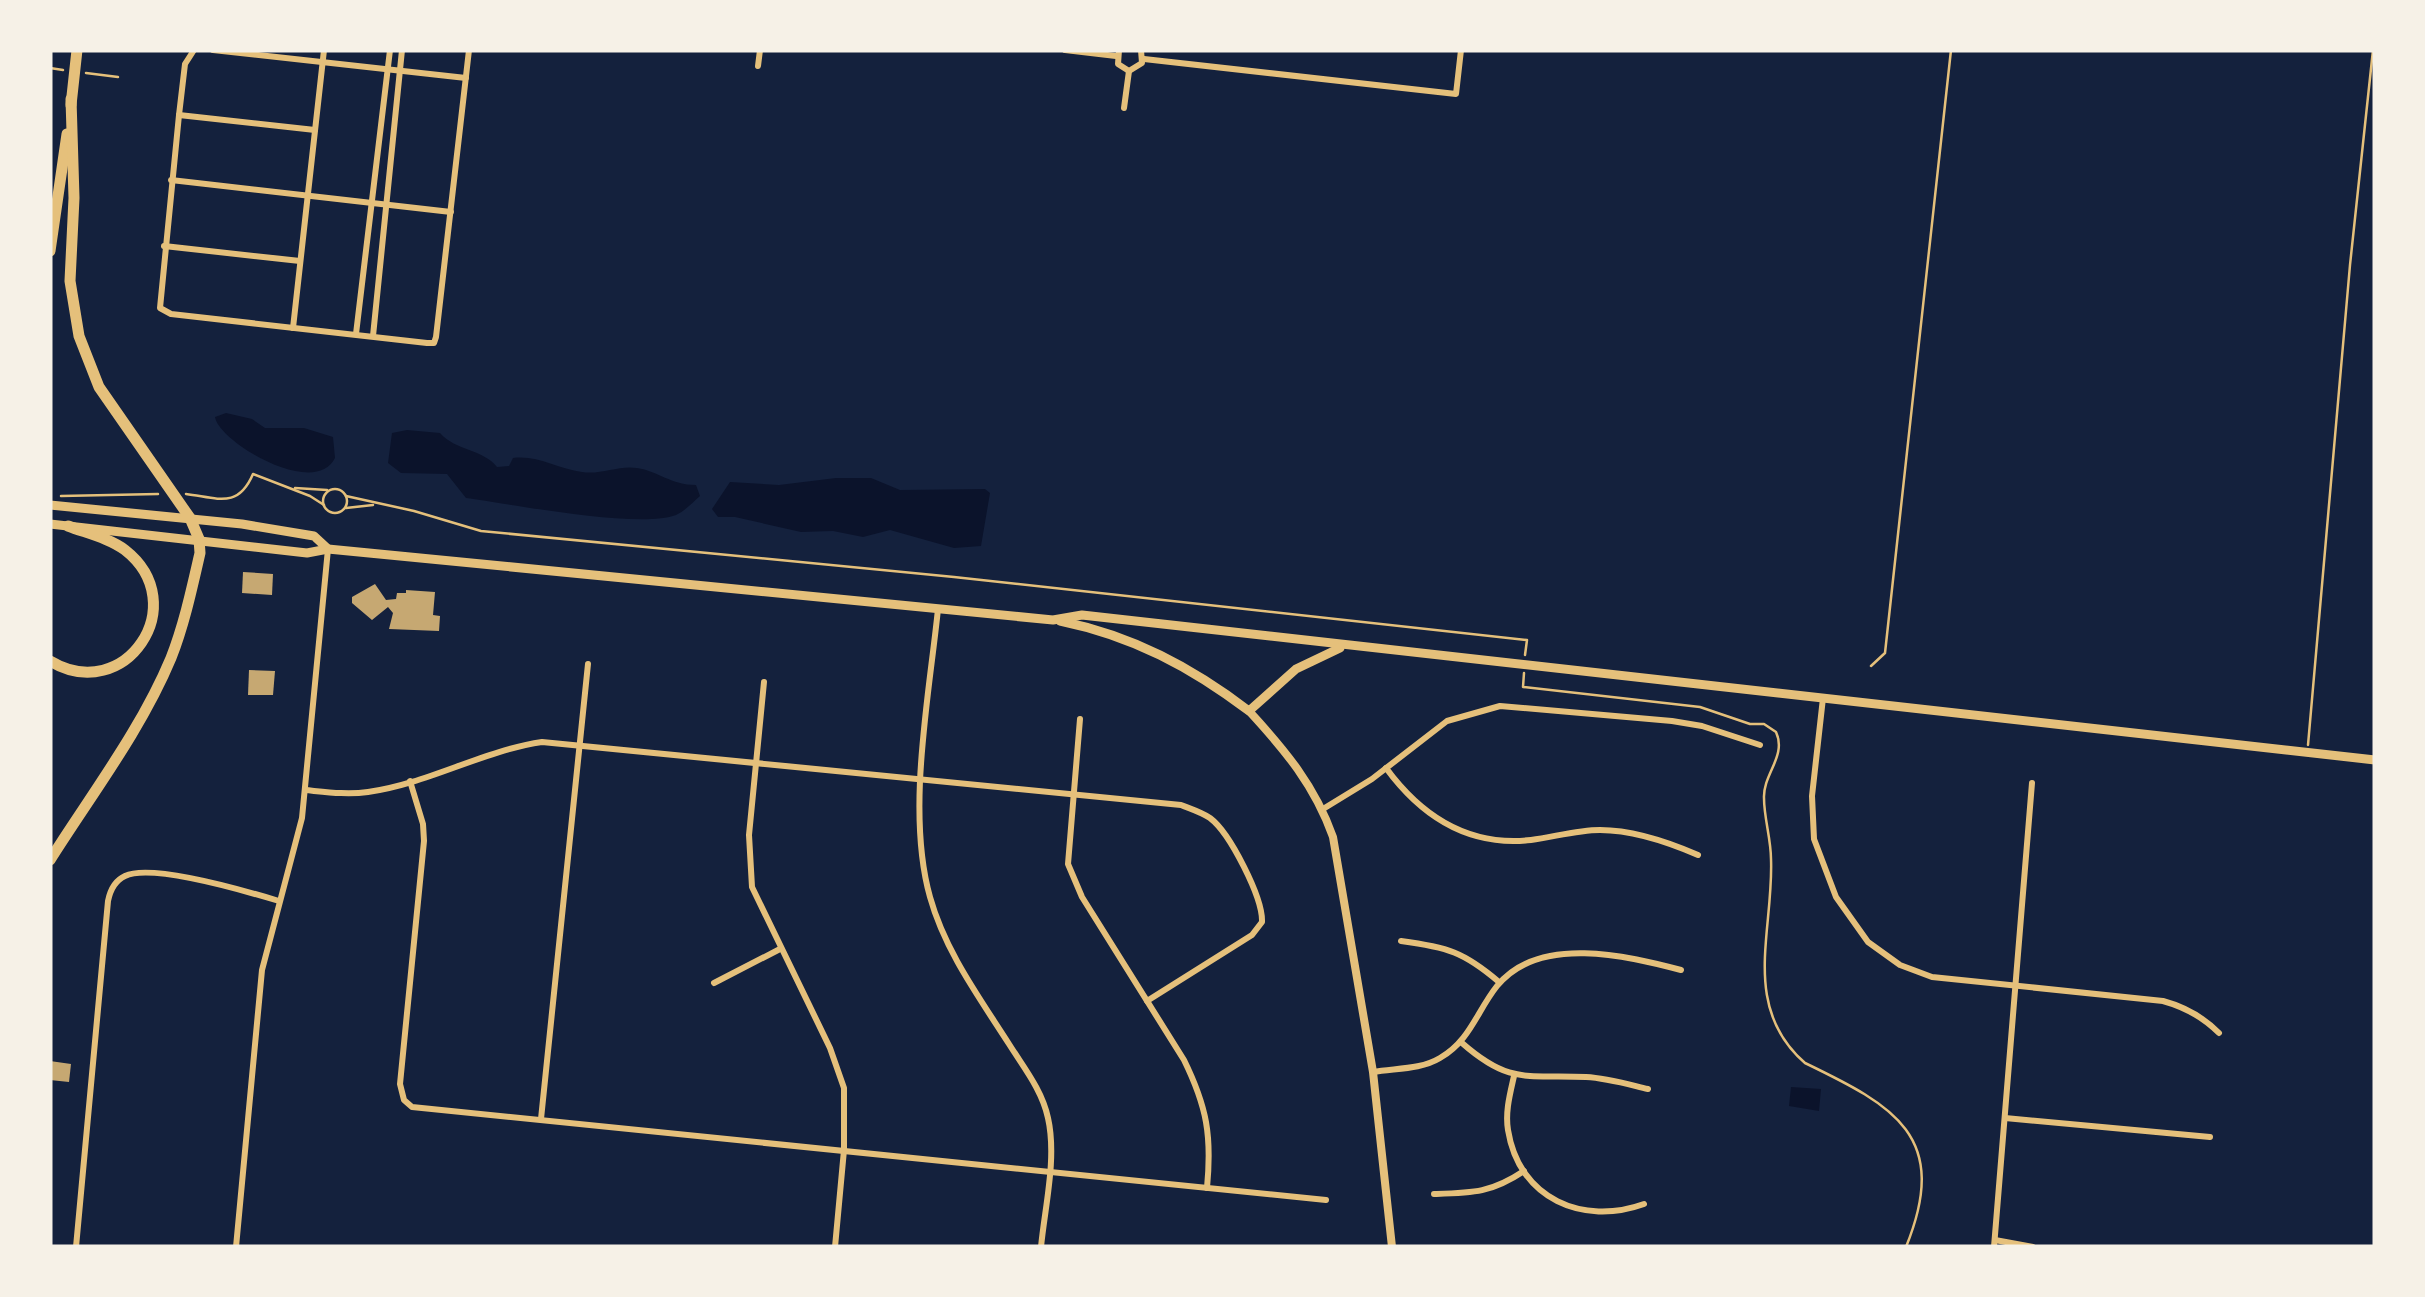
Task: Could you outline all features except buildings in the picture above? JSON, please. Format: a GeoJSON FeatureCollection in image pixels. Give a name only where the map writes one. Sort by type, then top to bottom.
{"type":"FeatureCollection","features":[{"type":"Feature","properties":{"kind":"highway"},"geometry":{"type":"LineString","coordinates":[[50,251],[77,50]]}},
{"type":"Feature","properties":{"kind":"highway"},"geometry":{"type":"LineString","coordinates":[[50,860],[140,720],[161,680],[187,607],[200,553],[190,518],[99,387],[79,336],[70,281],[74,198],[72,100]]}},
{"type":"Feature","properties":{"kind":"highway"},"geometry":{"type":"LineString","coordinates":[[50,661],[81,672],[96,672],[120,664],[145,638],[154,610],[151,584],[125,550],[68,526]]}},
{"type":"Feature","properties":{"kind":"main road"},"geometry":{"type":"LineString","coordinates":[[51,502],[314,536],[328,548]]}},
{"type":"Feature","properties":{"kind":"main road"},"geometry":{"type":"LineString","coordinates":[[50,524],[308,552],[328,548],[1053,620],[1107,632],[1168,656],[1249,711],[1302,665],[1343,646]]}},
{"type":"Feature","properties":{"kind":"main road"},"geometry":{"type":"LineString","coordinates":[[1053,620],[1082,615],[2375,760]]}},
{"type":"Feature","properties":{"kind":"street"},"geometry":{"type":"LineString","coordinates":[[194,50],[186,64],[178,115],[158,303],[165,312],[434,343],[470,50]]}},
{"type":"Feature","properties":{"kind":"street"},"geometry":{"type":"LineString","coordinates":[[213,50],[466,78]]}},
{"type":"Feature","properties":{"kind":"street"},"geometry":{"type":"LineString","coordinates":[[293,328],[324,50]]}},
{"type":"Feature","properties":{"kind":"street"},"geometry":{"type":"LineString","coordinates":[[356,334],[390,50]]}},
{"type":"Feature","properties":{"kind":"street"},"geometry":{"type":"LineString","coordinates":[[373,336],[402,50]]}},
{"type":"Feature","properties":{"kind":"street"},"geometry":{"type":"LineString","coordinates":[[758,66],[760,50]]}},
{"type":"Feature","properties":{"kind":"street"},"geometry":{"type":"LineString","coordinates":[[1064,50],[1118,53],[1121,68],[1129,71],[1137,69],[1142,54],[1456,94],[1460,50]]}},
{"type":"Feature","properties":{"kind":"street"},"geometry":{"type":"LineString","coordinates":[[1124,108],[1129,71]]}},
{"type":"Feature","properties":{"kind":"street"},"geometry":{"type":"LineString","coordinates":[[178,115],[315,130]]}},
{"type":"Feature","properties":{"kind":"street"},"geometry":{"type":"LineString","coordinates":[[171,180],[450,212]]}},
{"type":"Feature","properties":{"kind":"street"},"geometry":{"type":"LineString","coordinates":[[164,246],[300,261]]}},
{"type":"Feature","properties":{"kind":"street"},"geometry":{"type":"LineString","coordinates":[[238,1247],[262,970],[297,843],[328,548]]}},
{"type":"Feature","properties":{"kind":"street"},"geometry":{"type":"LineString","coordinates":[[938,609],[921,778],[920,844],[932,906],[960,967],[1042,1099],[1050,1130],[1041,1247]]}},
{"type":"Feature","properties":{"kind":"street"},"geometry":{"type":"LineString","coordinates":[[541,1119],[588,664]]}},
{"type":"Feature","properties":{"kind":"street"},"geometry":{"type":"LineString","coordinates":[[764,682],[749,835],[750,874],[752,887],[830,1048],[844,1088],[844,1150],[835,1247]]}},
{"type":"Feature","properties":{"kind":"street"},"geometry":{"type":"LineString","coordinates":[[1823,698],[1812,829],[1819,859],[1846,916],[1868,942],[1911,970],[1946,980],[2163,1001],[2206,1020],[2218,1034]]}},
{"type":"Feature","properties":{"kind":"street"},"geometry":{"type":"LineString","coordinates":[[1323,809],[1386,768],[1447,721],[1500,706],[1672,721],[1702,726],[1760,745]]}},
{"type":"Feature","properties":{"kind":"street"},"geometry":{"type":"LineString","coordinates":[[1249,711],[1286,751],[1323,809],[1340,864],[1372,1072],[1392,1247]]}},
{"type":"Feature","properties":{"kind":"street"},"geometry":{"type":"LineString","coordinates":[[1080,719],[1068,864],[1074,882],[1184,1060],[1202,1100],[1210,1148],[1207,1188]]}},
{"type":"Feature","properties":{"kind":"street"},"geometry":{"type":"LineString","coordinates":[[305,790],[363,793],[507,747],[542,742],[1181,806],[1212,819],[1230,841],[1260,904],[1262,922],[1252,934],[1146,1001]]}},
{"type":"Feature","properties":{"kind":"street"},"geometry":{"type":"LineString","coordinates":[[1386,768],[1430,817],[1484,839],[1530,840],[1606,830],[1646,837],[1698,855]]}},
{"type":"Feature","properties":{"kind":"street"},"geometry":{"type":"LineString","coordinates":[[410,781],[424,824],[424,842],[400,1084],[404,1100],[424,1110],[1326,1200]]}},
{"type":"Feature","properties":{"kind":"street"},"geometry":{"type":"LineString","coordinates":[[2032,783],[1995,1244],[2034,1247]]}},
{"type":"Feature","properties":{"kind":"street"},"geometry":{"type":"LineString","coordinates":[[76,1247],[109,896],[113,887],[121,878],[138,874],[210,881],[279,901]]}},
{"type":"Feature","properties":{"kind":"street"},"geometry":{"type":"LineString","coordinates":[[1401,941],[1460,952],[1500,982]]}},
{"type":"Feature","properties":{"kind":"street"},"geometry":{"type":"LineString","coordinates":[[714,983],[780,949]]}},
{"type":"Feature","properties":{"kind":"street"},"geometry":{"type":"LineString","coordinates":[[1372,1072],[1422,1066],[1462,1044],[1500,982],[1530,963],[1563,954],[1633,959],[1681,970]]}},
{"type":"Feature","properties":{"kind":"street"},"geometry":{"type":"LineString","coordinates":[[1462,1044],[1490,1065],[1514,1076],[1594,1077],[1648,1089]]}},
{"type":"Feature","properties":{"kind":"street"},"geometry":{"type":"LineString","coordinates":[[1514,1076],[1507,1111],[1512,1146],[1524,1171],[1546,1194],[1571,1209],[1592,1214],[1620,1213],[1644,1204]]}},
{"type":"Feature","properties":{"kind":"street"},"geometry":{"type":"LineString","coordinates":[[2004,1118],[2210,1136]]}},
{"type":"Feature","properties":{"kind":"street"},"geometry":{"type":"LineString","coordinates":[[1434,1194],[1482,1192],[1524,1171]]}},
{"type":"Feature","properties":{"kind":"path"},"geometry":{"type":"LineString","coordinates":[[1871,666],[1885,653],[1950,50]]}},
{"type":"Feature","properties":{"kind":"path"},"geometry":{"type":"LineString","coordinates":[[2308,746],[2373,50]]}},
{"type":"Feature","properties":{"kind":"path"},"geometry":{"type":"LineString","coordinates":[[182,494],[234,498],[246,490],[254,474],[291,488],[333,513],[377,505]]}},
{"type":"Feature","properties":{"kind":"path"},"geometry":{"type":"LineString","coordinates":[[291,488],[340,490],[346,496],[414,510],[481,531],[973,579],[1527,640],[1525,660]]}},
{"type":"Feature","properties":{"kind":"path"},"geometry":{"type":"LineString","coordinates":[[324,505],[329,490]]}},
{"type":"Feature","properties":{"kind":"path"},"geometry":{"type":"LineString","coordinates":[[51,502],[164,494]]}},
{"type":"Feature","properties":{"kind":"path"},"geometry":{"type":"LineString","coordinates":[[345,508],[346,496]]}},
{"type":"Feature","properties":{"kind":"path"},"geometry":{"type":"LineString","coordinates":[[1524,672],[1523,687],[1700,706],[1750,724],[1764,724],[1776,732],[1779,752],[1763,797],[1772,862],[1762,962],[1767,1002],[1795,1054],[1877,1101],[1903,1121],[1915,1142],[1919,1192],[1914,1228],[1906,1247]]}},
{"type":"Feature","properties":{"kind":"water"},"geometry":{"type":"Polygon","coordinates":[[[226,413],[252,419],[265,428],[304,428],[333,437],[335,458],[324,469],[308,472],[269,462],[249,452],[220,428],[215,417],[226,413]]]}},
{"type":"Feature","properties":{"kind":"water"},"geometry":{"type":"Polygon","coordinates":[[[392,433],[440,433],[497,467],[509,466],[513,458],[522,458],[582,472],[637,468],[696,485],[700,496],[676,515],[658,519],[574,514],[466,498],[447,474],[401,473],[388,463],[392,433]]]}},
{"type":"Feature","properties":{"kind":"water"},"geometry":{"type":"Polygon","coordinates":[[[871,478],[900,490],[985,489],[990,493],[981,546],[954,548],[890,530],[863,537],[833,531],[801,532],[735,517],[718,517],[712,509],[730,482],[779,485],[871,478]]]}},
{"type":"Feature","properties":{"kind":"water"},"geometry":{"type":"Polygon","coordinates":[[[1791,1087],[1821,1089],[1819,1111],[1789,1106],[1791,1087]]]}}]}
